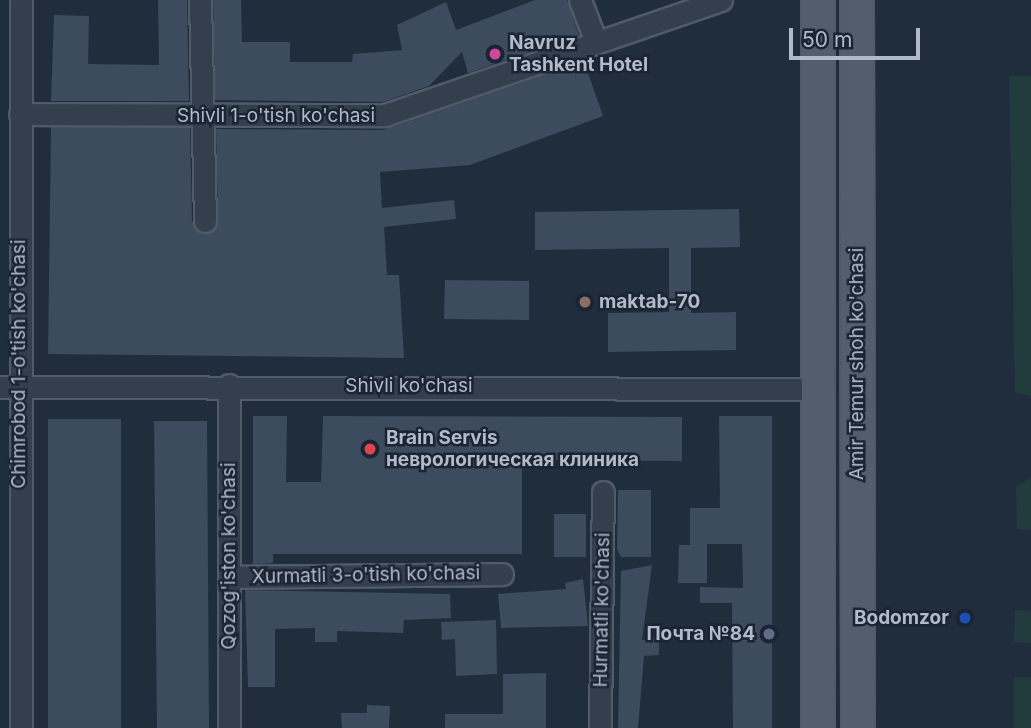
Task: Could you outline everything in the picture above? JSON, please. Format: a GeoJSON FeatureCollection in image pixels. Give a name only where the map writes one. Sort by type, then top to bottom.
{"type":"FeatureCollection","features":[{"type":"Feature","properties":{"kind":"main road","name":"Amir Temur shoh ko'chasi"},"geometry":{"type":"LineString","coordinates":[[818,0],[818,728]]}},
{"type":"Feature","properties":{"kind":"main road","name":"Amir Temur shoh ko'chasi"},"geometry":{"type":"LineString","coordinates":[[857,0],[858,728]]}},
{"type":"Feature","properties":{"kind":"main road"},"geometry":{"type":"LineString","coordinates":[[818,273],[857,274]]}},
{"type":"Feature","properties":{"kind":"street","name":"Chimrobod 1-o'tish ko'chasi"},"geometry":{"type":"LineString","coordinates":[[21,0],[20,114],[8,387],[21,728]]}},
{"type":"Feature","properties":{"kind":"street"},"geometry":{"type":"LineString","coordinates":[[200,0],[199,117],[205,221]]}},
{"type":"Feature","properties":{"kind":"street"},"geometry":{"type":"LineString","coordinates":[[580,0],[596,42]]}},
{"type":"Feature","properties":{"kind":"street","name":"Shivli 1-o'tish ko'chasi"},"geometry":{"type":"LineString","coordinates":[[20,114],[199,117],[385,115],[722,0]]}},
{"type":"Feature","properties":{"kind":"street","name":"Shivli ko'chasi"},"geometry":{"type":"LineString","coordinates":[[8,387],[229,385],[818,389]]}},
{"type":"Feature","properties":{"kind":"street","name":"Qozog'iston ko'chasi"},"geometry":{"type":"LineString","coordinates":[[229,385],[229,728]]}},
{"type":"Feature","properties":{"kind":"street","name":"Hurmatli ko'chasi"},"geometry":{"type":"LineString","coordinates":[[600,728],[603,492]]}},
{"type":"Feature","properties":{"kind":"street","name":"Xurmatli 3-o'tish ko'chasi"},"geometry":{"type":"LineString","coordinates":[[229,577],[502,573]]}},
{"type":"Feature","properties":{"kind":"green space"},"geometry":{"type":"Polygon","coordinates":[[[1009,76],[1031,76],[1031,396],[1015,393],[1009,76]]]}},
{"type":"Feature","properties":{"kind":"green space"},"geometry":{"type":"Polygon","coordinates":[[[1031,477],[1031,530],[1017,529],[1016,487],[1031,477]]]}},
{"type":"Feature","properties":{"kind":"green space"},"geometry":{"type":"Polygon","coordinates":[[[1015,610],[1031,611],[1031,643],[1014,642],[1015,610]]]}},
{"type":"Feature","properties":{"kind":"green space"},"geometry":{"type":"Polygon","coordinates":[[[1014,677],[1031,677],[1031,728],[1014,728],[1014,677]]]}},
{"type":"Feature","properties":{"kind":"building"},"geometry":{"type":"Polygon","coordinates":[[[158,0],[187,0],[189,101],[51,101],[54,15],[89,16],[88,64],[159,65],[158,0]]]}},
{"type":"Feature","properties":{"kind":"building"},"geometry":{"type":"Polygon","coordinates":[[[213,0],[241,0],[242,42],[290,42],[290,62],[352,62],[353,54],[402,50],[397,25],[446,2],[456,30],[535,0],[567,0],[579,35],[468,73],[462,52],[429,86],[383,102],[215,100],[213,0]]]}},
{"type":"Feature","properties":{"kind":"building"},"geometry":{"type":"Polygon","coordinates":[[[584,61],[603,116],[470,165],[380,172],[382,208],[454,200],[456,219],[384,227],[387,275],[399,275],[404,358],[48,354],[51,127],[190,128],[192,221],[206,234],[218,221],[216,129],[384,130],[584,61]]]}},
{"type":"Feature","properties":{"kind":"building"},"geometry":{"type":"Polygon","coordinates":[[[739,209],[740,247],[691,248],[691,313],[736,312],[736,350],[608,352],[608,313],[669,312],[669,248],[535,250],[535,212],[739,209]]]}},
{"type":"Feature","properties":{"kind":"building"},"geometry":{"type":"Polygon","coordinates":[[[445,280],[529,281],[529,320],[444,319],[445,280]]]}},
{"type":"Feature","properties":{"kind":"building"},"geometry":{"type":"Polygon","coordinates":[[[253,416],[287,416],[286,482],[321,482],[323,416],[682,417],[682,461],[522,460],[522,554],[273,554],[273,563],[253,564],[253,416]]]}},
{"type":"Feature","properties":{"kind":"building"},"geometry":{"type":"Polygon","coordinates":[[[719,416],[772,416],[772,728],[733,728],[732,603],[700,603],[700,587],[743,588],[742,544],[707,544],[707,583],[678,583],[679,545],[690,545],[690,508],[720,508],[719,416]]]}},
{"type":"Feature","properties":{"kind":"building"},"geometry":{"type":"Polygon","coordinates":[[[48,419],[121,419],[121,728],[48,728],[48,419]]]}},
{"type":"Feature","properties":{"kind":"building"},"geometry":{"type":"Polygon","coordinates":[[[154,421],[207,421],[209,728],[157,728],[154,421]]]}},
{"type":"Feature","properties":{"kind":"building"},"geometry":{"type":"Polygon","coordinates":[[[618,490],[651,490],[651,557],[621,557],[617,549],[618,490]]]}},
{"type":"Feature","properties":{"kind":"building"},"geometry":{"type":"Polygon","coordinates":[[[554,514],[586,514],[586,557],[554,557],[554,514]]]}},
{"type":"Feature","properties":{"kind":"building"},"geometry":{"type":"Polygon","coordinates":[[[652,565],[642,640],[659,639],[659,655],[644,656],[638,728],[618,728],[621,571],[652,565]]]}},
{"type":"Feature","properties":{"kind":"building"},"geometry":{"type":"Polygon","coordinates":[[[583,579],[588,626],[501,628],[498,594],[566,589],[565,583],[583,579]]]}},
{"type":"Feature","properties":{"kind":"building"},"geometry":{"type":"Polygon","coordinates":[[[245,590],[450,594],[451,618],[404,620],[403,633],[337,631],[337,642],[315,642],[315,628],[275,629],[275,687],[248,687],[245,590]]]}},
{"type":"Feature","properties":{"kind":"building"},"geometry":{"type":"Polygon","coordinates":[[[496,620],[497,674],[456,676],[455,639],[442,640],[441,622],[496,620]]]}},
{"type":"Feature","properties":{"kind":"building"},"geometry":{"type":"Polygon","coordinates":[[[546,673],[546,728],[445,728],[445,714],[503,714],[503,674],[546,673]]]}},
{"type":"Feature","properties":{"kind":"building"},"geometry":{"type":"Polygon","coordinates":[[[367,705],[390,706],[389,728],[342,728],[341,713],[367,713],[367,705]]]}},
{"type":"Feature","properties":{"kind":"place","name":"Navruz Tashkent Hotel"},"geometry":{"type":"Point","coordinates":[495,54]}},
{"type":"Feature","properties":{"kind":"place","name":"maktab-70"},"geometry":{"type":"Point","coordinates":[585,302]}},
{"type":"Feature","properties":{"kind":"place","name":"Brain Servis неврологическая клиника"},"geometry":{"type":"Point","coordinates":[370,449]}},
{"type":"Feature","properties":{"kind":"place","name":"Bodomzor"},"geometry":{"type":"Point","coordinates":[965,618]}},
{"type":"Feature","properties":{"kind":"place","name":"Почта №84"},"geometry":{"type":"Point","coordinates":[769,634]}}]}
